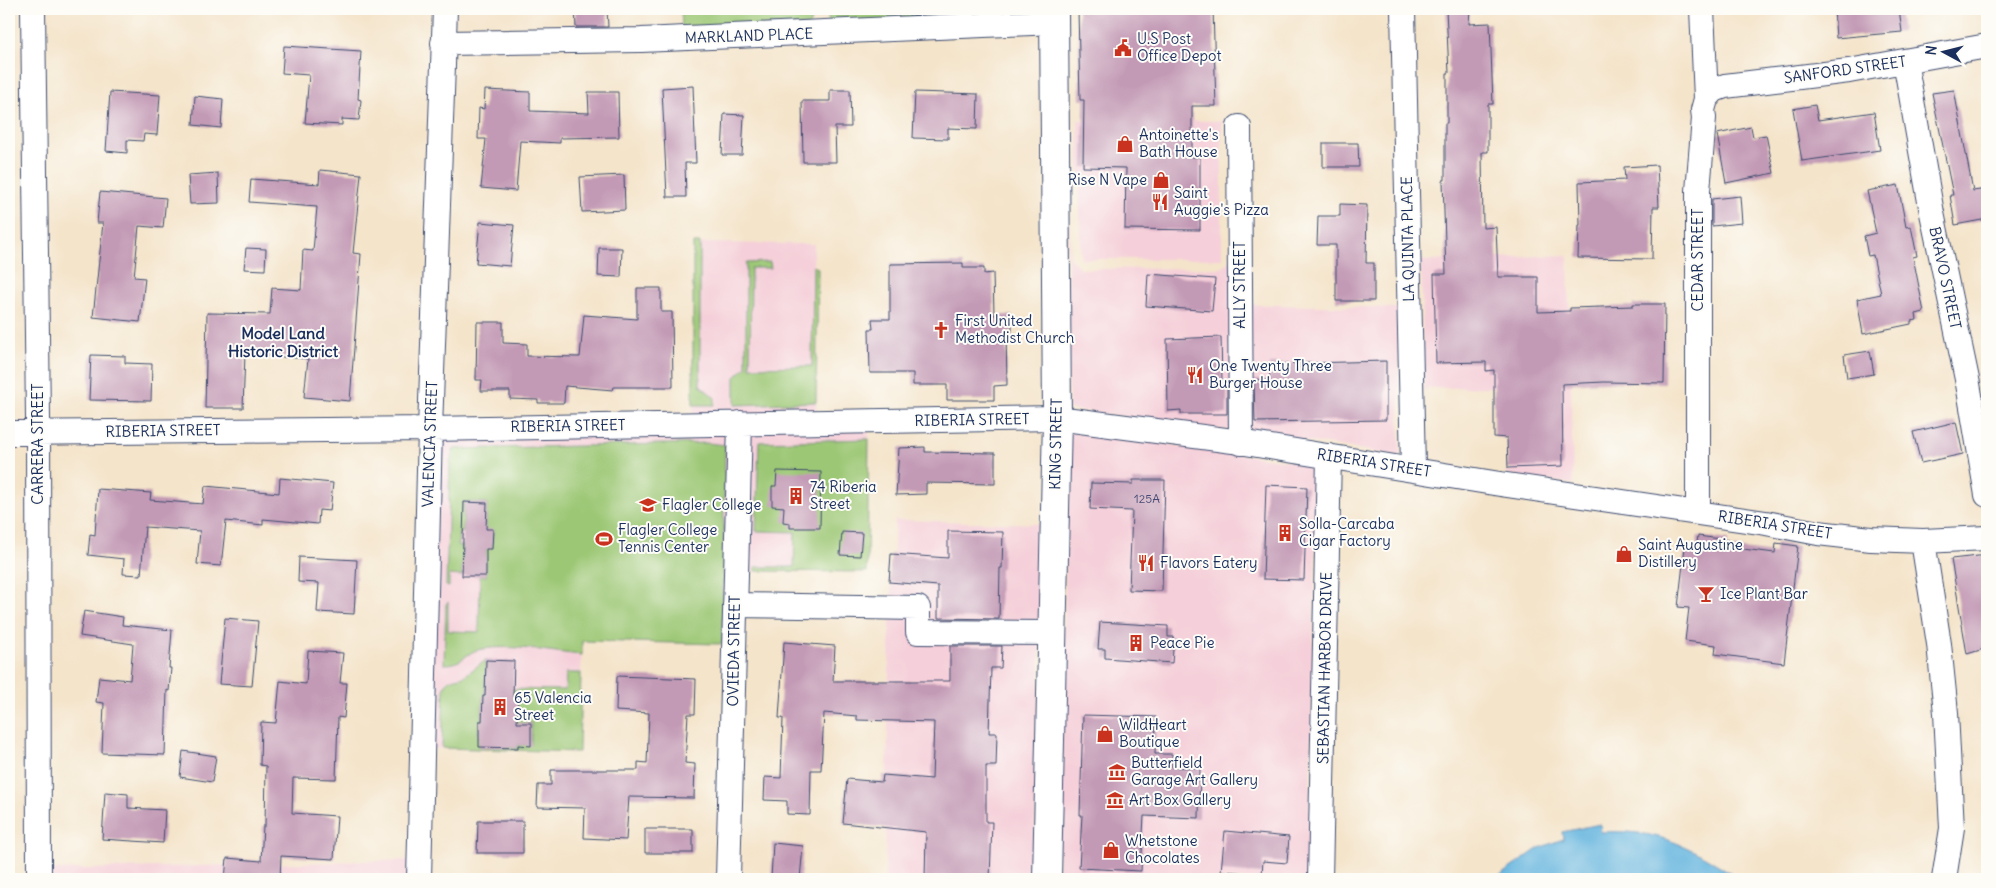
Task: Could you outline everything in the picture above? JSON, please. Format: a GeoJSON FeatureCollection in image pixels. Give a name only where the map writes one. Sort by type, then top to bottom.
{"type":"FeatureCollection","features":[{"type":"Feature","properties":{"kind":"main road","name":"KING STREET"},"geometry":{"type":"LineString","coordinates":[[1046,879],[1057,418],[1054,16]]}},
{"type":"Feature","properties":{"kind":"street","name":"CARRERA STREET"},"geometry":{"type":"LineString","coordinates":[[33,9],[38,434],[39,879]]}},
{"type":"Feature","properties":{"kind":"street","name":"VALENCIA STREET"},"geometry":{"type":"LineString","coordinates":[[419,879],[430,429],[445,9]]}},
{"type":"Feature","properties":{"kind":"street","name":"LA QUINTA PLACE"},"geometry":{"type":"LineString","coordinates":[[1403,9],[1413,468]]}},
{"type":"Feature","properties":{"kind":"street","name":"CEDAR STREET"},"geometry":{"type":"LineString","coordinates":[[1698,513],[1698,191],[1703,110],[1706,99],[1702,9]]}},
{"type":"Feature","properties":{"kind":"street","name":"MARKLAND PLACE"},"geometry":{"type":"LineString","coordinates":[[443,43],[641,40],[1054,16]]}},
{"type":"Feature","properties":{"kind":"street","name":"SANFORD STREET"},"geometry":{"type":"LineString","coordinates":[[1706,99],[1714,90],[1725,86],[1849,71],[1987,46]]}},
{"type":"Feature","properties":{"kind":"street","name":"BRAVO STREET"},"geometry":{"type":"LineString","coordinates":[[1905,61],[1932,212],[1978,383],[1987,495]]}},
{"type":"Feature","properties":{"kind":"street","name":"ALLY STREET"},"geometry":{"type":"LineString","coordinates":[[1239,128],[1242,442]]}},
{"type":"Feature","properties":{"kind":"street","name":"RIBERIA STREET"},"geometry":{"type":"LineString","coordinates":[[9,433],[430,429],[1057,418],[1242,442],[1818,533],[1870,539],[1923,541],[1987,538]]}},
{"type":"Feature","properties":{"kind":"street","name":"OVIEDA STREET"},"geometry":{"type":"LineString","coordinates":[[728,879],[740,423]]}},
{"type":"Feature","properties":{"kind":"street","name":"SEBASTIAN HARBOR DRIVE"},"geometry":{"type":"LineString","coordinates":[[1320,879],[1329,456]]}},
{"type":"Feature","properties":{"kind":"street"},"geometry":{"type":"LineString","coordinates":[[1923,541],[1939,644],[1946,713],[1952,828],[1944,879]]}},
{"type":"Feature","properties":{"kind":"street"},"geometry":{"type":"LineString","coordinates":[[735,605],[918,608],[918,632],[1052,633]]}},
{"type":"Feature","properties":{"kind":"shaded area"},"geometry":{"type":"Polygon","coordinates":[[[1078,120],[1222,121],[1222,259],[1081,259],[1078,120]]]}},
{"type":"Feature","properties":{"kind":"shaded area"},"geometry":{"type":"Polygon","coordinates":[[[1067,122],[1070,259],[1081,269],[1222,268],[1232,259],[1238,304],[1398,308],[1400,456],[1341,446],[1069,409],[1067,122]]]}},
{"type":"Feature","properties":{"kind":"shaded area","name":"Flagler College"},"geometry":{"type":"Polygon","coordinates":[[[693,243],[814,244],[813,266],[818,268],[816,422],[869,421],[867,572],[736,571],[734,644],[582,641],[579,752],[423,748],[430,429],[693,424],[693,243]]]}},
{"type":"Feature","properties":{"kind":"shaded area"},"geometry":{"type":"Polygon","coordinates":[[[1568,255],[1573,484],[1504,474],[1518,465],[1504,397],[1493,387],[1428,388],[1424,391],[1421,261],[1568,255]]]}},
{"type":"Feature","properties":{"kind":"shaded area"},"geometry":{"type":"Polygon","coordinates":[[[1069,431],[1317,465],[1308,879],[1058,879],[1069,431]]]}},
{"type":"Feature","properties":{"kind":"shaded area"},"geometry":{"type":"Polygon","coordinates":[[[895,520],[1043,524],[1034,879],[885,879],[890,623],[895,520]]]}},
{"type":"Feature","properties":{"kind":"shaded area"},"geometry":{"type":"Polygon","coordinates":[[[408,860],[407,879],[52,879],[52,870],[408,860]]]}},
{"type":"Feature","properties":{"kind":"green space"},"geometry":{"type":"Polygon","coordinates":[[[681,9],[813,9],[814,16],[809,26],[682,31],[681,9]]]}},
{"type":"Feature","properties":{"kind":"green space"},"geometry":{"type":"Polygon","coordinates":[[[827,9],[1034,9],[1034,13],[829,24],[827,9]]]}},
{"type":"Feature","properties":{"kind":"green space"},"geometry":{"type":"Polygon","coordinates":[[[693,243],[700,243],[700,385],[715,398],[714,405],[693,405],[693,243]]]}},
{"type":"Feature","properties":{"kind":"green space"},"geometry":{"type":"Polygon","coordinates":[[[770,262],[771,268],[751,268],[750,367],[812,366],[813,266],[818,268],[816,402],[735,405],[735,377],[746,367],[746,263],[770,262]]]}},
{"type":"Feature","properties":{"kind":"green space"},"geometry":{"type":"Polygon","coordinates":[[[869,439],[867,572],[755,571],[755,567],[794,567],[795,532],[756,531],[759,442],[869,439]]]}},
{"type":"Feature","properties":{"kind":"green space","name":"Flagler College Tennis Center"},"geometry":{"type":"Polygon","coordinates":[[[708,443],[725,445],[722,644],[582,641],[582,655],[507,647],[476,650],[456,662],[444,664],[446,604],[448,602],[448,631],[479,632],[480,576],[486,576],[486,549],[492,548],[493,530],[486,529],[487,503],[464,502],[463,532],[459,533],[458,546],[463,546],[462,576],[449,575],[449,587],[446,586],[450,462],[454,449],[708,443]]]}},
{"type":"Feature","properties":{"kind":"green space"},"geometry":{"type":"Polygon","coordinates":[[[486,660],[485,696],[483,697],[482,721],[479,721],[479,747],[518,748],[518,745],[531,745],[531,723],[517,723],[500,697],[500,689],[565,690],[566,673],[581,673],[579,752],[442,748],[444,687],[449,680],[464,676],[486,660]]]}},
{"type":"Feature","properties":{"kind":"water"},"geometry":{"type":"Polygon","coordinates":[[[1600,824],[1601,832],[1638,833],[1670,840],[1685,846],[1731,873],[1732,879],[1495,879],[1539,848],[1563,839],[1562,832],[1600,824]]]}},
{"type":"Feature","properties":{"kind":"building"},"geometry":{"type":"Polygon","coordinates":[[[575,9],[607,9],[608,27],[576,27],[575,9]]]}},
{"type":"Feature","properties":{"kind":"building"},"geometry":{"type":"Polygon","coordinates":[[[1078,9],[1213,9],[1216,106],[1192,106],[1192,157],[1200,157],[1200,230],[1125,229],[1126,168],[1083,167],[1084,100],[1080,100],[1078,9]]]}},
{"type":"Feature","properties":{"kind":"building"},"geometry":{"type":"Polygon","coordinates":[[[1446,9],[1470,9],[1469,24],[1490,23],[1493,104],[1488,104],[1488,152],[1482,152],[1483,228],[1496,227],[1498,277],[1538,277],[1538,312],[1570,311],[1570,308],[1633,306],[1633,304],[1665,304],[1664,383],[1604,382],[1562,384],[1563,466],[1508,468],[1507,438],[1494,437],[1494,370],[1486,371],[1486,362],[1436,363],[1434,274],[1446,274],[1443,180],[1445,180],[1447,73],[1449,73],[1446,9]]]}},
{"type":"Feature","properties":{"kind":"building"},"geometry":{"type":"Polygon","coordinates":[[[1834,9],[1899,9],[1902,32],[1836,38],[1834,9]]]}},
{"type":"Feature","properties":{"kind":"building"},"geometry":{"type":"Polygon","coordinates":[[[284,46],[361,51],[358,99],[361,100],[359,120],[342,119],[342,125],[305,123],[309,75],[282,73],[284,46]]]}},
{"type":"Feature","properties":{"kind":"building"},"geometry":{"type":"Polygon","coordinates":[[[693,86],[696,163],[685,163],[686,197],[667,197],[662,88],[693,86]]]}},
{"type":"Feature","properties":{"kind":"building"},"geometry":{"type":"Polygon","coordinates":[[[485,90],[530,92],[530,111],[589,113],[588,92],[618,92],[619,137],[560,138],[560,143],[520,141],[516,191],[481,188],[486,139],[478,139],[479,108],[484,109],[485,90]]]}},
{"type":"Feature","properties":{"kind":"building"},"geometry":{"type":"Polygon","coordinates":[[[830,90],[850,90],[851,127],[835,127],[836,162],[803,162],[802,101],[830,101],[830,90]]]}},
{"type":"Feature","properties":{"kind":"building"},"geometry":{"type":"Polygon","coordinates":[[[1954,90],[1973,191],[1987,189],[1987,219],[1955,225],[1950,195],[1953,195],[1932,93],[1954,90]]]}},
{"type":"Feature","properties":{"kind":"building"},"geometry":{"type":"Polygon","coordinates":[[[110,92],[160,95],[157,135],[144,134],[143,141],[127,140],[127,153],[106,151],[110,92]]]}},
{"type":"Feature","properties":{"kind":"building"},"geometry":{"type":"Polygon","coordinates":[[[915,92],[978,94],[977,129],[948,128],[948,139],[913,138],[915,92]]]}},
{"type":"Feature","properties":{"kind":"building"},"geometry":{"type":"Polygon","coordinates":[[[195,96],[223,99],[221,128],[193,125],[195,96]]]}},
{"type":"Feature","properties":{"kind":"building"},"geometry":{"type":"Polygon","coordinates":[[[1815,105],[1818,120],[1874,112],[1880,150],[1802,161],[1793,109],[1815,105]]]}},
{"type":"Feature","properties":{"kind":"building"},"geometry":{"type":"Polygon","coordinates":[[[724,114],[744,115],[742,155],[722,155],[724,114]]]}},
{"type":"Feature","properties":{"kind":"building"},"geometry":{"type":"Polygon","coordinates":[[[1751,127],[1753,137],[1766,135],[1774,173],[1726,183],[1717,134],[1751,127]]]}},
{"type":"Feature","properties":{"kind":"building"},"geometry":{"type":"Polygon","coordinates":[[[1323,143],[1358,143],[1359,167],[1323,167],[1323,143]]]}},
{"type":"Feature","properties":{"kind":"building"},"geometry":{"type":"Polygon","coordinates":[[[1657,165],[1659,207],[1653,207],[1652,259],[1578,258],[1580,225],[1579,182],[1625,180],[1624,167],[1657,165]]]}},
{"type":"Feature","properties":{"kind":"building"},"geometry":{"type":"Polygon","coordinates":[[[320,170],[361,174],[353,253],[361,254],[350,401],[304,397],[308,359],[245,354],[243,408],[205,408],[207,313],[270,314],[272,288],[301,290],[303,250],[313,251],[317,207],[249,202],[251,179],[319,184],[320,170]]]}},
{"type":"Feature","properties":{"kind":"building"},"geometry":{"type":"Polygon","coordinates":[[[218,173],[219,203],[190,204],[188,175],[218,173]]]}},
{"type":"Feature","properties":{"kind":"building"},"geometry":{"type":"Polygon","coordinates":[[[624,175],[625,210],[582,212],[580,177],[624,175]]]}},
{"type":"Feature","properties":{"kind":"building"},"geometry":{"type":"Polygon","coordinates":[[[1898,185],[1906,227],[1911,226],[1917,256],[1913,257],[1924,312],[1916,314],[1917,320],[1911,321],[1911,324],[1863,334],[1857,299],[1881,294],[1873,255],[1868,256],[1864,236],[1876,233],[1867,191],[1898,185]]]}},
{"type":"Feature","properties":{"kind":"building"},"geometry":{"type":"Polygon","coordinates":[[[100,192],[166,198],[163,228],[139,226],[134,277],[145,278],[140,322],[93,317],[103,223],[97,223],[100,192]]]}},
{"type":"Feature","properties":{"kind":"building"},"geometry":{"type":"Polygon","coordinates":[[[1740,196],[1742,223],[1712,226],[1712,199],[1740,196]]]}},
{"type":"Feature","properties":{"kind":"building"},"geometry":{"type":"Polygon","coordinates":[[[1340,204],[1367,205],[1366,263],[1374,263],[1374,301],[1336,301],[1336,245],[1317,245],[1318,216],[1340,216],[1340,204]]]}},
{"type":"Feature","properties":{"kind":"building"},"geometry":{"type":"Polygon","coordinates":[[[480,222],[514,225],[510,266],[476,263],[480,222]]]}},
{"type":"Feature","properties":{"kind":"building"},"geometry":{"type":"Polygon","coordinates":[[[246,248],[266,249],[265,270],[244,269],[246,248]]]}},
{"type":"Feature","properties":{"kind":"building"},"geometry":{"type":"Polygon","coordinates":[[[599,248],[622,248],[621,277],[598,276],[599,248]]]}},
{"type":"Feature","properties":{"kind":"building","name":"First United Methodist Church"},"geometry":{"type":"Polygon","coordinates":[[[963,263],[963,268],[984,268],[984,274],[993,273],[994,315],[1012,315],[1012,332],[1006,332],[1007,385],[994,386],[994,400],[947,400],[947,385],[913,385],[913,373],[870,373],[869,329],[873,329],[872,319],[890,319],[890,264],[963,263]]]}},
{"type":"Feature","properties":{"kind":"building"},"geometry":{"type":"Polygon","coordinates":[[[1148,274],[1215,279],[1212,311],[1146,306],[1148,274]]]}},
{"type":"Feature","properties":{"kind":"building"},"geometry":{"type":"Polygon","coordinates":[[[637,288],[661,288],[661,312],[672,312],[673,387],[614,387],[613,390],[565,386],[564,403],[538,403],[538,400],[510,399],[510,391],[481,391],[482,380],[476,380],[477,322],[503,322],[503,343],[527,344],[527,356],[580,357],[584,315],[637,319],[637,288]]]}},
{"type":"Feature","properties":{"kind":"building","name":"One Twenty Three Burger House"},"geometry":{"type":"Polygon","coordinates":[[[1221,337],[1222,381],[1227,381],[1227,414],[1181,414],[1181,410],[1168,411],[1167,339],[1221,337]]]}},
{"type":"Feature","properties":{"kind":"building"},"geometry":{"type":"Polygon","coordinates":[[[1870,351],[1874,374],[1847,378],[1844,355],[1870,351]]]}},
{"type":"Feature","properties":{"kind":"building"},"geometry":{"type":"Polygon","coordinates":[[[91,355],[125,356],[125,363],[152,364],[151,401],[89,400],[91,355]]]}},
{"type":"Feature","properties":{"kind":"building"},"geometry":{"type":"Polygon","coordinates":[[[1386,361],[1386,420],[1255,422],[1254,380],[1270,380],[1269,364],[1386,361]]]}},
{"type":"Feature","properties":{"kind":"building"},"geometry":{"type":"Polygon","coordinates":[[[1956,422],[1963,454],[1921,463],[1913,432],[1956,422]]]}},
{"type":"Feature","properties":{"kind":"building"},"geometry":{"type":"Polygon","coordinates":[[[925,447],[925,452],[995,453],[995,484],[926,483],[926,494],[896,495],[899,448],[925,447]]]}},
{"type":"Feature","properties":{"kind":"building","name":"74 Riberia Street"},"geometry":{"type":"Polygon","coordinates":[[[777,471],[821,472],[820,528],[790,528],[790,523],[783,522],[784,507],[772,506],[772,486],[776,486],[777,471]]]}},
{"type":"Feature","properties":{"kind":"building"},"geometry":{"type":"Polygon","coordinates":[[[280,478],[333,483],[330,511],[319,510],[318,524],[263,519],[263,525],[226,521],[221,566],[197,564],[200,531],[145,527],[141,575],[123,574],[124,559],[88,555],[90,534],[95,535],[98,489],[151,493],[150,500],[203,504],[205,486],[279,493],[280,478]]]}},
{"type":"Feature","properties":{"kind":"building"},"geometry":{"type":"Polygon","coordinates":[[[1133,480],[1165,480],[1162,591],[1129,590],[1132,511],[1090,509],[1091,483],[1133,484],[1133,480]]]}},
{"type":"Feature","properties":{"kind":"building","name":"Solla-Carcaba Cigar Factory"},"geometry":{"type":"Polygon","coordinates":[[[1266,485],[1307,487],[1304,580],[1263,579],[1266,485]]]}},
{"type":"Feature","properties":{"kind":"building"},"geometry":{"type":"Polygon","coordinates":[[[464,502],[487,503],[486,529],[493,529],[492,549],[486,549],[486,576],[462,576],[464,502]]]}},
{"type":"Feature","properties":{"kind":"building"},"geometry":{"type":"Polygon","coordinates":[[[948,531],[1003,532],[999,619],[938,618],[938,586],[889,582],[891,554],[948,558],[948,531]]]}},
{"type":"Feature","properties":{"kind":"building"},"geometry":{"type":"Polygon","coordinates":[[[842,532],[862,533],[860,556],[840,555],[842,532]]]}},
{"type":"Feature","properties":{"kind":"building"},"geometry":{"type":"Polygon","coordinates":[[[1698,536],[1728,540],[1727,547],[1775,553],[1776,543],[1798,546],[1784,663],[1715,654],[1716,645],[1685,641],[1689,608],[1678,607],[1685,547],[1696,549],[1698,536]]]}},
{"type":"Feature","properties":{"kind":"building"},"geometry":{"type":"Polygon","coordinates":[[[1987,555],[1987,648],[1967,654],[1951,559],[1987,555]]]}},
{"type":"Feature","properties":{"kind":"building"},"geometry":{"type":"Polygon","coordinates":[[[299,557],[357,560],[354,614],[317,612],[319,583],[298,582],[299,557]]]}},
{"type":"Feature","properties":{"kind":"building"},"geometry":{"type":"Polygon","coordinates":[[[84,611],[123,617],[122,625],[172,630],[169,691],[167,690],[165,755],[102,753],[104,703],[96,702],[99,677],[130,680],[133,644],[80,636],[84,611]]]}},
{"type":"Feature","properties":{"kind":"building"},"geometry":{"type":"Polygon","coordinates":[[[225,618],[258,621],[252,686],[219,684],[225,618]]]}},
{"type":"Feature","properties":{"kind":"building","name":"Peace Pie"},"geometry":{"type":"Polygon","coordinates":[[[1100,622],[1168,626],[1168,637],[1174,637],[1172,663],[1105,658],[1105,649],[1098,649],[1100,622]]]}},
{"type":"Feature","properties":{"kind":"building"},"geometry":{"type":"Polygon","coordinates":[[[784,642],[835,646],[833,681],[950,681],[950,646],[1002,646],[1001,668],[991,668],[989,733],[997,733],[996,766],[986,766],[986,822],[992,822],[990,879],[925,879],[926,832],[843,823],[847,779],[882,782],[883,775],[932,779],[934,722],[857,720],[857,716],[824,713],[821,770],[811,770],[810,815],[787,814],[787,801],[764,800],[765,777],[781,778],[783,718],[779,718],[784,642]]]}},
{"type":"Feature","properties":{"kind":"building"},"geometry":{"type":"Polygon","coordinates":[[[308,651],[343,653],[340,683],[347,683],[344,718],[338,717],[336,779],[293,778],[292,813],[337,816],[334,859],[281,856],[280,879],[225,879],[227,858],[261,861],[263,826],[265,826],[266,766],[260,765],[261,722],[276,723],[280,681],[306,684],[308,651]]]}},
{"type":"Feature","properties":{"kind":"building","name":"65 Valencia Street"},"geometry":{"type":"Polygon","coordinates":[[[486,660],[514,661],[513,697],[518,697],[517,723],[531,723],[531,746],[518,745],[518,748],[479,747],[479,721],[482,721],[483,696],[485,696],[486,660]]]}},
{"type":"Feature","properties":{"kind":"building"},"geometry":{"type":"Polygon","coordinates":[[[617,676],[696,679],[695,714],[688,714],[685,763],[695,764],[694,798],[629,797],[626,840],[584,838],[585,808],[537,807],[538,785],[551,785],[551,770],[638,770],[638,762],[647,763],[649,713],[616,711],[617,676]]]}},
{"type":"Feature","properties":{"kind":"building"},"geometry":{"type":"Polygon","coordinates":[[[1083,715],[1156,717],[1155,754],[1172,754],[1172,767],[1200,768],[1199,818],[1144,816],[1141,871],[1079,868],[1082,815],[1080,815],[1083,715]]]}},
{"type":"Feature","properties":{"kind":"building"},"geometry":{"type":"Polygon","coordinates":[[[183,751],[216,756],[212,782],[180,777],[183,751]]]}},
{"type":"Feature","properties":{"kind":"building"},"geometry":{"type":"Polygon","coordinates":[[[105,792],[128,794],[128,808],[165,810],[163,843],[102,839],[105,792]]]}},
{"type":"Feature","properties":{"kind":"building"},"geometry":{"type":"Polygon","coordinates":[[[478,821],[523,821],[523,853],[477,853],[478,821]]]}},
{"type":"Feature","properties":{"kind":"building"},"geometry":{"type":"Polygon","coordinates":[[[645,829],[693,829],[693,853],[645,853],[645,829]]]}},
{"type":"Feature","properties":{"kind":"building"},"geometry":{"type":"Polygon","coordinates":[[[1225,831],[1289,837],[1287,863],[1263,861],[1262,874],[1221,871],[1225,831]]]}},
{"type":"Feature","properties":{"kind":"building"},"geometry":{"type":"Polygon","coordinates":[[[773,843],[803,846],[800,879],[771,879],[773,843]]]}},
{"type":"Feature","properties":{"kind":"place","name":"U.S Post Office Depot"},"geometry":{"type":"Point","coordinates":[1123,48]}},
{"type":"Feature","properties":{"kind":"place","name":"Antoinette's Bath House"},"geometry":{"type":"Point","coordinates":[1125,144]}},
{"type":"Feature","properties":{"kind":"place","name":"Rise N Vape"},"geometry":{"type":"Point","coordinates":[1161,180]}},
{"type":"Feature","properties":{"kind":"place","name":"Saint Auggie's Pizza"},"geometry":{"type":"Point","coordinates":[1160,202]}},
{"type":"Feature","properties":{"kind":"place","name":"First United Methodist Church"},"geometry":{"type":"Point","coordinates":[941,330]}},
{"type":"Feature","properties":{"kind":"place","name":"One Twenty Three Burger House"},"geometry":{"type":"Point","coordinates":[1195,375]}},
{"type":"Feature","properties":{"kind":"place","name":"74 Riberia Street"},"geometry":{"type":"Point","coordinates":[796,496]}},
{"type":"Feature","properties":{"kind":"place","name":"Flagler College"},"geometry":{"type":"Point","coordinates":[648,505]}},
{"type":"Feature","properties":{"kind":"place","name":"Solla-Carcaba Cigar Factory"},"geometry":{"type":"Point","coordinates":[1285,533]}},
{"type":"Feature","properties":{"kind":"place","name":"Flagler College Tennis Center"},"geometry":{"type":"Point","coordinates":[604,539]}},
{"type":"Feature","properties":{"kind":"place","name":"Saint Augustine Distillery"},"geometry":{"type":"Point","coordinates":[1624,554]}},
{"type":"Feature","properties":{"kind":"place","name":"Flavors Eatery"},"geometry":{"type":"Point","coordinates":[1146,563]}},
{"type":"Feature","properties":{"kind":"place","name":"Ice Plant Bar"},"geometry":{"type":"Point","coordinates":[1706,594]}},
{"type":"Feature","properties":{"kind":"place","name":"Peace Pie"},"geometry":{"type":"Point","coordinates":[1136,643]}},
{"type":"Feature","properties":{"kind":"place","name":"65 Valencia Street"},"geometry":{"type":"Point","coordinates":[500,707]}},
{"type":"Feature","properties":{"kind":"place","name":"WildHeart Boutique"},"geometry":{"type":"Point","coordinates":[1105,734]}},
{"type":"Feature","properties":{"kind":"place","name":"Butterfield Garage Art Gallery"},"geometry":{"type":"Point","coordinates":[1117,772]}},
{"type":"Feature","properties":{"kind":"place","name":"Art Box Gallery"},"geometry":{"type":"Point","coordinates":[1115,800]}},
{"type":"Feature","properties":{"kind":"place","name":"Whetstone Chocolates"},"geometry":{"type":"Point","coordinates":[1111,850]}},
{"type":"Feature","properties":{"kind":"district","name":"Model Land Historic District"},"geometry":{"type":"Point","coordinates":[283,342]}}]}
